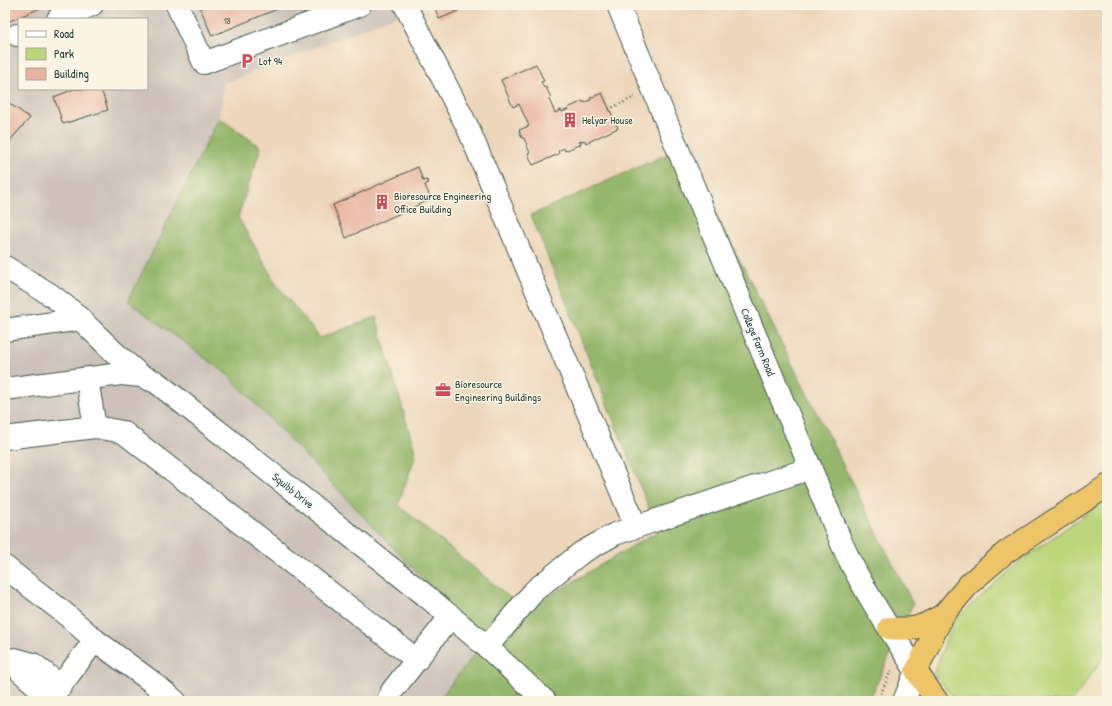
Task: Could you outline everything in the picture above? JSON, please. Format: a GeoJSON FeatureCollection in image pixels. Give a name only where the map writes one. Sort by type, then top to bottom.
{"type":"FeatureCollection","features":[{"type":"Feature","properties":{"kind":"highway"},"geometry":{"type":"LineString","coordinates":[[937,701],[916,671],[943,615],[970,583],[1001,556],[1107,486]]}},
{"type":"Feature","properties":{"kind":"highway"},"geometry":{"type":"LineString","coordinates":[[889,628],[915,628],[923,626],[943,615]]}},
{"type":"Feature","properties":{"kind":"street"},"geometry":{"type":"LineString","coordinates":[[60,18],[92,5]]}},
{"type":"Feature","properties":{"kind":"street"},"geometry":{"type":"LineString","coordinates":[[177,5],[204,63],[360,5]]}},
{"type":"Feature","properties":{"kind":"street"},"geometry":{"type":"LineString","coordinates":[[405,5],[468,128],[636,527]]}},
{"type":"Feature","properties":{"kind":"street","name":"College Farm Road"},"geometry":{"type":"LineString","coordinates":[[618,5],[852,565],[870,599],[916,671]]}},
{"type":"Feature","properties":{"kind":"street"},"geometry":{"type":"LineString","coordinates":[[5,267],[51,295],[81,319],[141,376]]}},
{"type":"Feature","properties":{"kind":"street"},"geometry":{"type":"LineString","coordinates":[[5,330],[81,319]]}},
{"type":"Feature","properties":{"kind":"street","name":"Squibb Drive"},"geometry":{"type":"LineString","coordinates":[[5,389],[121,374],[141,376],[156,382],[451,616],[545,701]]}},
{"type":"Feature","properties":{"kind":"street"},"geometry":{"type":"LineString","coordinates":[[87,379],[95,427]]}},
{"type":"Feature","properties":{"kind":"street"},"geometry":{"type":"LineString","coordinates":[[5,438],[95,427],[122,432],[417,660]]}},
{"type":"Feature","properties":{"kind":"street"},"geometry":{"type":"LineString","coordinates":[[487,647],[535,590],[580,553],[615,534],[811,468]]}},
{"type":"Feature","properties":{"kind":"street"},"geometry":{"type":"LineString","coordinates":[[5,567],[63,612],[95,640],[175,701]]}},
{"type":"Feature","properties":{"kind":"street"},"geometry":{"type":"LineString","coordinates":[[388,701],[392,691],[451,616]]}},
{"type":"Feature","properties":{"kind":"street"},"geometry":{"type":"LineString","coordinates":[[8,660],[21,672],[54,695],[95,640]]}},
{"type":"Feature","properties":{"kind":"street"},"geometry":{"type":"LineString","coordinates":[[904,701],[916,671]]}},
{"type":"Feature","properties":{"kind":"shaded area"},"geometry":{"type":"Polygon","coordinates":[[[5,5],[1107,5],[1107,486],[986,568],[916,671],[885,687],[879,701],[544,701],[5,241],[5,5]]]}},
{"type":"Feature","properties":{"kind":"shaded area"},"geometry":{"type":"Polygon","coordinates":[[[5,5],[424,5],[224,83],[219,118],[128,301],[228,375],[484,642],[438,701],[5,701],[5,5]]]}},
{"type":"Feature","properties":{"kind":"green space"},"geometry":{"type":"Polygon","coordinates":[[[219,118],[261,147],[238,217],[276,284],[320,338],[376,317],[416,455],[398,505],[525,610],[658,531],[531,215],[683,147],[913,604],[869,701],[438,701],[484,642],[228,375],[128,301],[219,118]]]}},
{"type":"Feature","properties":{"kind":"green space"},"geometry":{"type":"Polygon","coordinates":[[[1107,499],[1107,653],[1072,701],[956,701],[934,673],[953,622],[1016,564],[1107,499]]]}},
{"type":"Feature","properties":{"kind":"building"},"geometry":{"type":"Polygon","coordinates":[[[5,5],[48,5],[5,23],[5,5]]]}},
{"type":"Feature","properties":{"kind":"building"},"geometry":{"type":"Polygon","coordinates":[[[199,5],[287,5],[212,36],[199,5]]]}},
{"type":"Feature","properties":{"kind":"building"},"geometry":{"type":"Polygon","coordinates":[[[434,5],[455,5],[458,11],[439,19],[434,5]]]}},
{"type":"Feature","properties":{"kind":"building","name":"Helyar House"},"geometry":{"type":"Polygon","coordinates":[[[536,64],[544,81],[541,82],[544,88],[546,87],[551,98],[549,99],[555,113],[561,110],[562,112],[569,109],[568,108],[583,101],[584,103],[591,100],[590,98],[602,93],[618,128],[586,143],[585,140],[579,142],[581,144],[565,151],[564,148],[558,151],[559,154],[533,165],[528,154],[530,153],[524,138],[522,138],[519,130],[529,126],[519,104],[513,107],[501,80],[536,64]]]}},
{"type":"Feature","properties":{"kind":"building"},"geometry":{"type":"Polygon","coordinates":[[[72,90],[101,90],[108,110],[63,124],[54,97],[72,90]]]}},
{"type":"Feature","properties":{"kind":"building"},"geometry":{"type":"Polygon","coordinates":[[[5,100],[30,118],[5,146],[5,100]]]}},
{"type":"Feature","properties":{"kind":"building","name":"Bioresource Engineering Office Building"},"geometry":{"type":"Polygon","coordinates":[[[418,167],[423,181],[427,180],[428,183],[425,185],[431,199],[346,238],[333,205],[418,167]]]}},
{"type":"Feature","properties":{"kind":"place","name":"Lot 94"},"geometry":{"type":"Point","coordinates":[247,61]}},
{"type":"Feature","properties":{"kind":"place","name":"Helyar House"},"geometry":{"type":"Point","coordinates":[570,120]}},
{"type":"Feature","properties":{"kind":"place","name":"Bioresource Engineering Office Building"},"geometry":{"type":"Point","coordinates":[382,202]}},
{"type":"Feature","properties":{"kind":"place","name":"Bioresource Engineering Buildings"},"geometry":{"type":"Point","coordinates":[443,390]}}]}
